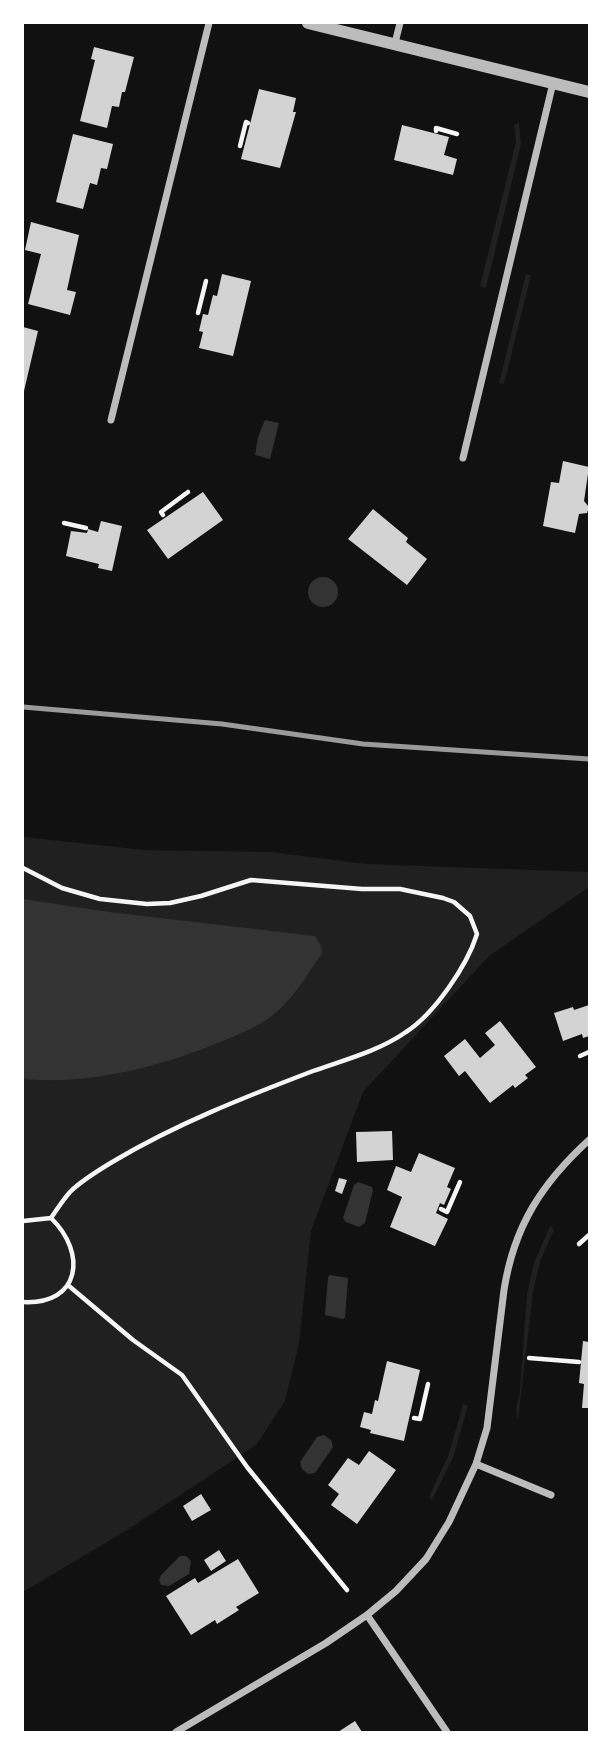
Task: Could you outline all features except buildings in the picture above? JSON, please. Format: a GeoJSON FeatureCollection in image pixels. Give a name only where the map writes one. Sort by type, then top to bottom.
{"type":"FeatureCollection","features":[{"type":"Feature","properties":{"kind":"street"},"geometry":{"type":"LineString","coordinates":[[111,420],[209,23]]}},
{"type":"Feature","properties":{"kind":"street"},"geometry":{"type":"LineString","coordinates":[[308,23],[589,92]]}},
{"type":"Feature","properties":{"kind":"street"},"geometry":{"type":"LineString","coordinates":[[395,43],[400,23]]}},
{"type":"Feature","properties":{"kind":"street"},"geometry":{"type":"LineString","coordinates":[[463,457],[552,83]]}},
{"type":"Feature","properties":{"kind":"street"},"geometry":{"type":"LineString","coordinates":[[176,1732],[326,1643],[367,1615],[396,1591],[426,1559],[449,1522],[476,1464],[487,1428],[503,1290],[516,1239],[535,1199],[556,1171],[589,1140]]}},
{"type":"Feature","properties":{"kind":"street"},"geometry":{"type":"LineString","coordinates":[[476,1464],[551,1495]]}},
{"type":"Feature","properties":{"kind":"street"},"geometry":{"type":"LineString","coordinates":[[367,1615],[447,1732]]}},
{"type":"Feature","properties":{"kind":"path"},"geometry":{"type":"LineString","coordinates":[[240,146],[246,122],[248,123]]}},
{"type":"Feature","properties":{"kind":"path"},"geometry":{"type":"LineString","coordinates":[[436,131],[436,128],[457,134]]}},
{"type":"Feature","properties":{"kind":"path"},"geometry":{"type":"LineString","coordinates":[[198,313],[206,281]]}},
{"type":"Feature","properties":{"kind":"path"},"geometry":{"type":"LineString","coordinates":[[163,515],[161,512],[188,492]]}},
{"type":"Feature","properties":{"kind":"path"},"geometry":{"type":"LineString","coordinates":[[64,523],[86,528]]}},
{"type":"Feature","properties":{"kind":"path"},"geometry":{"type":"LineString","coordinates":[[23,868],[62,887],[100,899],[148,904],[201,897],[251,880],[362,889],[400,889],[454,902],[470,916],[477,934],[467,958],[446,990],[408,1031],[391,1041],[291,1079],[176,1128],[98,1171],[71,1191],[51,1218],[23,1221]]}},
{"type":"Feature","properties":{"kind":"path"},"geometry":{"type":"LineString","coordinates":[[580,1056],[589,1052]]}},
{"type":"Feature","properties":{"kind":"path"},"geometry":{"type":"LineString","coordinates":[[441,1209],[447,1212],[460,1182]]}},
{"type":"Feature","properties":{"kind":"path"},"geometry":{"type":"LineString","coordinates":[[23,1302],[38,1303],[55,1297],[69,1286],[75,1265],[71,1246],[62,1228],[51,1218]]}},
{"type":"Feature","properties":{"kind":"path"},"geometry":{"type":"LineString","coordinates":[[579,1244],[589,1235]]}},
{"type":"Feature","properties":{"kind":"path"},"geometry":{"type":"LineString","coordinates":[[69,1286],[133,1340],[182,1375],[247,1467],[347,1590]]}},
{"type":"Feature","properties":{"kind":"path"},"geometry":{"type":"LineString","coordinates":[[529,1358],[579,1362]]}},
{"type":"Feature","properties":{"kind":"path"},"geometry":{"type":"LineString","coordinates":[[414,1418],[420,1419],[428,1384]]}},
{"type":"Feature","properties":{"kind":"shaded area"},"geometry":{"type":"Polygon","coordinates":[[[519,123],[521,144],[486,288],[480,286],[516,142],[514,125],[519,123]]]}},
{"type":"Feature","properties":{"kind":"shaded area"},"geometry":{"type":"Polygon","coordinates":[[[526,274],[531,275],[504,384],[499,383],[526,274]]]}},
{"type":"Feature","properties":{"kind":"shaded area"},"geometry":{"type":"Polygon","coordinates":[[[265,420],[279,423],[270,459],[255,455],[265,420]]]}},
{"type":"Feature","properties":{"kind":"shaded area"},"geometry":{"type":"Polygon","coordinates":[[[323,577],[334,581],[338,592],[334,603],[323,607],[312,603],[308,592],[312,581],[323,577]]]}},
{"type":"Feature","properties":{"kind":"shaded area"},"geometry":{"type":"Polygon","coordinates":[[[23,837],[145,850],[271,852],[366,864],[589,872],[589,887],[489,956],[363,1092],[311,1231],[299,1343],[285,1401],[256,1445],[127,1530],[23,1592],[23,837]]]}},
{"type":"Feature","properties":{"kind":"shaded area"},"geometry":{"type":"Polygon","coordinates":[[[23,899],[315,936],[322,953],[281,1008],[261,1023],[233,1037],[173,1059],[99,1077],[23,1079],[23,899]]]}},
{"type":"Feature","properties":{"kind":"shaded area"},"geometry":{"type":"Polygon","coordinates":[[[358,1182],[372,1187],[373,1190],[365,1223],[359,1227],[343,1218],[354,1185],[358,1182]]]}},
{"type":"Feature","properties":{"kind":"shaded area"},"geometry":{"type":"Polygon","coordinates":[[[550,1226],[554,1230],[540,1261],[533,1292],[518,1420],[516,1409],[520,1391],[527,1294],[534,1263],[550,1226]]]}},
{"type":"Feature","properties":{"kind":"shaded area"},"geometry":{"type":"Polygon","coordinates":[[[330,1275],[348,1278],[343,1319],[325,1315],[330,1275]]]}},
{"type":"Feature","properties":{"kind":"shaded area"},"geometry":{"type":"Polygon","coordinates":[[[463,1404],[468,1405],[454,1455],[432,1500],[429,1497],[449,1454],[463,1404]]]}},
{"type":"Feature","properties":{"kind":"shaded area"},"geometry":{"type":"Polygon","coordinates":[[[324,1435],[331,1440],[333,1447],[315,1473],[308,1474],[302,1469],[300,1462],[317,1437],[324,1435]]]}},
{"type":"Feature","properties":{"kind":"shaded area"},"geometry":{"type":"Polygon","coordinates":[[[180,1556],[186,1556],[191,1561],[189,1574],[169,1586],[161,1585],[161,1575],[180,1556]]]}},
{"type":"Feature","properties":{"kind":"railway"},"geometry":{"type":"LineString","coordinates":[[23,707],[222,724],[363,744],[589,759]]}}]}
